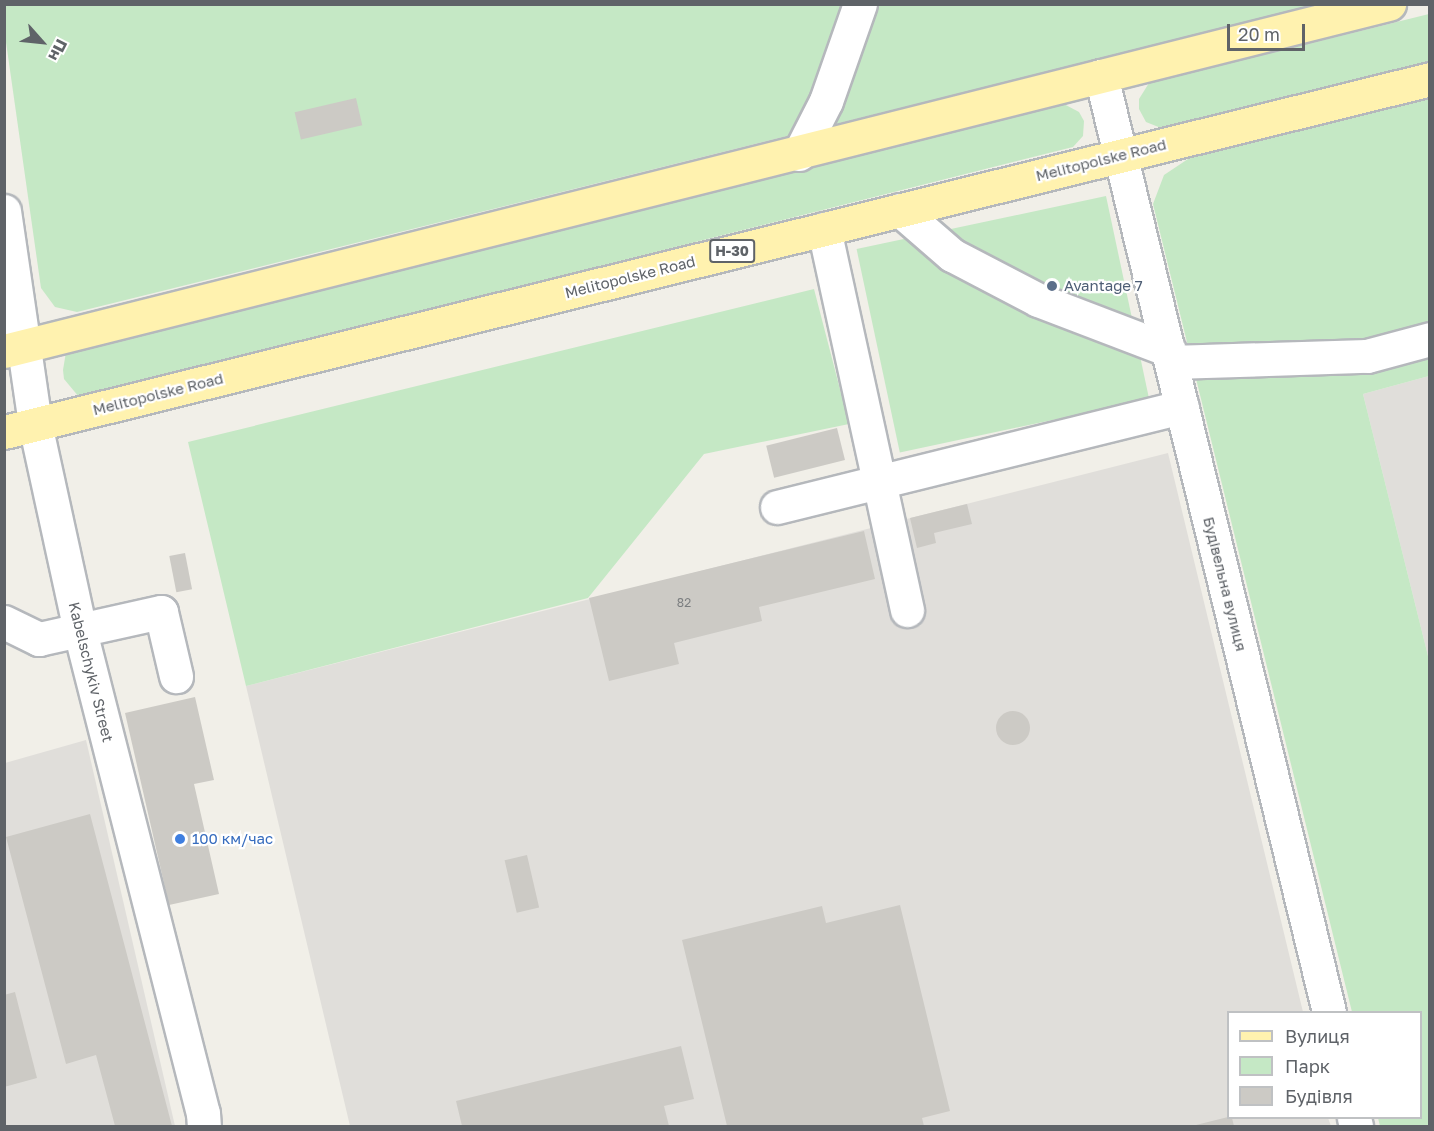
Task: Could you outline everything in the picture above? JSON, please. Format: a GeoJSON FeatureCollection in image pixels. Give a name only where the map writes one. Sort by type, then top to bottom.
{"type":"FeatureCollection","features":[{"type":"Feature","properties":{"kind":"main road"},"geometry":{"type":"LineString","coordinates":[[14,349],[799,154],[1389,4]]}},
{"type":"Feature","properties":{"kind":"main road","name":"Melitopolske Road"},"geometry":{"type":"LineString","coordinates":[[20,428],[1430,79]]}},
{"type":"Feature","properties":{"kind":"street"},"geometry":{"type":"LineString","coordinates":[[799,154],[826,101],[860,4]]}},
{"type":"Feature","properties":{"kind":"street","name":"Будівельна вулиця"},"geometry":{"type":"LineString","coordinates":[[1101,76],[1329,1011]]}},
{"type":"Feature","properties":{"kind":"street"},"geometry":{"type":"LineString","coordinates":[[900,210],[952,255],[1038,300],[1170,356],[1367,356],[1430,339]]}},
{"type":"Feature","properties":{"kind":"street","name":"Kabelschykiv Street"},"geometry":{"type":"LineString","coordinates":[[4,211],[20,428],[80,632],[203,1113],[204,1126]]}},
{"type":"Feature","properties":{"kind":"street"},"geometry":{"type":"LineString","coordinates":[[824,229],[907,609]]}},
{"type":"Feature","properties":{"kind":"street"},"geometry":{"type":"LineString","coordinates":[[777,507],[1182,407]]}},
{"type":"Feature","properties":{"kind":"street"},"geometry":{"type":"LineString","coordinates":[[4,622],[39,639],[80,632],[161,612],[176,676]]}},
{"type":"Feature","properties":{"kind":"shaded area"},"geometry":{"type":"Polygon","coordinates":[[[1429,376],[1429,660],[1363,394],[1429,376]]]}},
{"type":"Feature","properties":{"kind":"shaded area"},"geometry":{"type":"Polygon","coordinates":[[[1168,453],[1303,1011],[1227,1011],[1227,1119],[1328,1119],[1331,1126],[350,1126],[246,686],[1168,453]]]}},
{"type":"Feature","properties":{"kind":"shaded area"},"geometry":{"type":"Polygon","coordinates":[[[86,740],[175,1126],[5,1126],[5,763],[86,740]]]}},
{"type":"Feature","properties":{"kind":"green space"},"geometry":{"type":"Polygon","coordinates":[[[4,5],[1316,5],[77,312],[55,307],[41,288],[5,35],[4,5]]]}},
{"type":"Feature","properties":{"kind":"green space"},"geometry":{"type":"Polygon","coordinates":[[[1429,14],[1429,61],[1161,128],[1146,122],[1139,109],[1139,99],[1149,83],[1429,14]]]}},
{"type":"Feature","properties":{"kind":"green space"},"geometry":{"type":"Polygon","coordinates":[[[1429,97],[1429,376],[1363,394],[1429,660],[1429,1126],[1380,1126],[1378,1119],[1422,1119],[1422,1011],[1352,1011],[1153,204],[1164,175],[1194,155],[1429,97]]]}},
{"type":"Feature","properties":{"kind":"green space"},"geometry":{"type":"Polygon","coordinates":[[[1062,103],[1079,112],[1084,121],[1083,136],[1073,147],[79,397],[64,379],[66,352],[1062,103]]]}},
{"type":"Feature","properties":{"kind":"green space"},"geometry":{"type":"Polygon","coordinates":[[[1106,196],[1149,399],[900,452],[857,249],[1106,196]]]}},
{"type":"Feature","properties":{"kind":"green space"},"geometry":{"type":"Polygon","coordinates":[[[814,289],[849,424],[704,454],[588,598],[246,686],[188,442],[814,289]]]}},
{"type":"Feature","properties":{"kind":"building"},"geometry":{"type":"Polygon","coordinates":[[[356,98],[362,125],[301,139],[295,112],[356,98]]]}},
{"type":"Feature","properties":{"kind":"building"},"geometry":{"type":"Polygon","coordinates":[[[837,428],[845,460],[774,478],[766,446],[837,428]]]}},
{"type":"Feature","properties":{"kind":"building"},"geometry":{"type":"Polygon","coordinates":[[[967,504],[972,524],[934,533],[936,543],[917,548],[910,518],[967,504]]]}},
{"type":"Feature","properties":{"kind":"building"},"geometry":{"type":"Polygon","coordinates":[[[864,531],[875,579],[759,607],[762,621],[674,643],[679,664],[609,681],[589,598],[864,531]]]}},
{"type":"Feature","properties":{"kind":"building"},"geometry":{"type":"Polygon","coordinates":[[[185,553],[192,589],[176,592],[169,556],[185,553]]]}},
{"type":"Feature","properties":{"kind":"building","name":"100 км/час"},"geometry":{"type":"Polygon","coordinates":[[[195,697],[214,780],[194,784],[219,894],[169,905],[125,713],[195,697]]]}},
{"type":"Feature","properties":{"kind":"building"},"geometry":{"type":"Polygon","coordinates":[[[1013,711],[1025,716],[1030,728],[1025,740],[1013,745],[1001,740],[996,728],[1001,716],[1013,711]]]}},
{"type":"Feature","properties":{"kind":"building"},"geometry":{"type":"Polygon","coordinates":[[[90,814],[172,1126],[115,1126],[96,1055],[66,1064],[6,837],[90,814]]]}},
{"type":"Feature","properties":{"kind":"building"},"geometry":{"type":"Polygon","coordinates":[[[527,855],[539,908],[517,913],[505,860],[527,855]]]}},
{"type":"Feature","properties":{"kind":"building"},"geometry":{"type":"Polygon","coordinates":[[[900,905],[950,1111],[922,1118],[924,1126],[727,1126],[682,940],[822,906],[826,923],[900,905]]]}},
{"type":"Feature","properties":{"kind":"building"},"geometry":{"type":"Polygon","coordinates":[[[15,992],[37,1078],[4,1087],[4,995],[15,992]]]}},
{"type":"Feature","properties":{"kind":"building"},"geometry":{"type":"Polygon","coordinates":[[[681,1046],[694,1099],[664,1106],[669,1126],[462,1126],[456,1101],[681,1046]]]}},
{"type":"Feature","properties":{"kind":"building"},"geometry":{"type":"Polygon","coordinates":[[[1227,1117],[1232,1119],[1234,1126],[1192,1126],[1227,1117]]]}},
{"type":"Feature","properties":{"kind":"place","name":"Avantage 7"},"geometry":{"type":"Point","coordinates":[1052,286]}},
{"type":"Feature","properties":{"kind":"place","name":"100 км/час"},"geometry":{"type":"Point","coordinates":[180,839]}}]}
